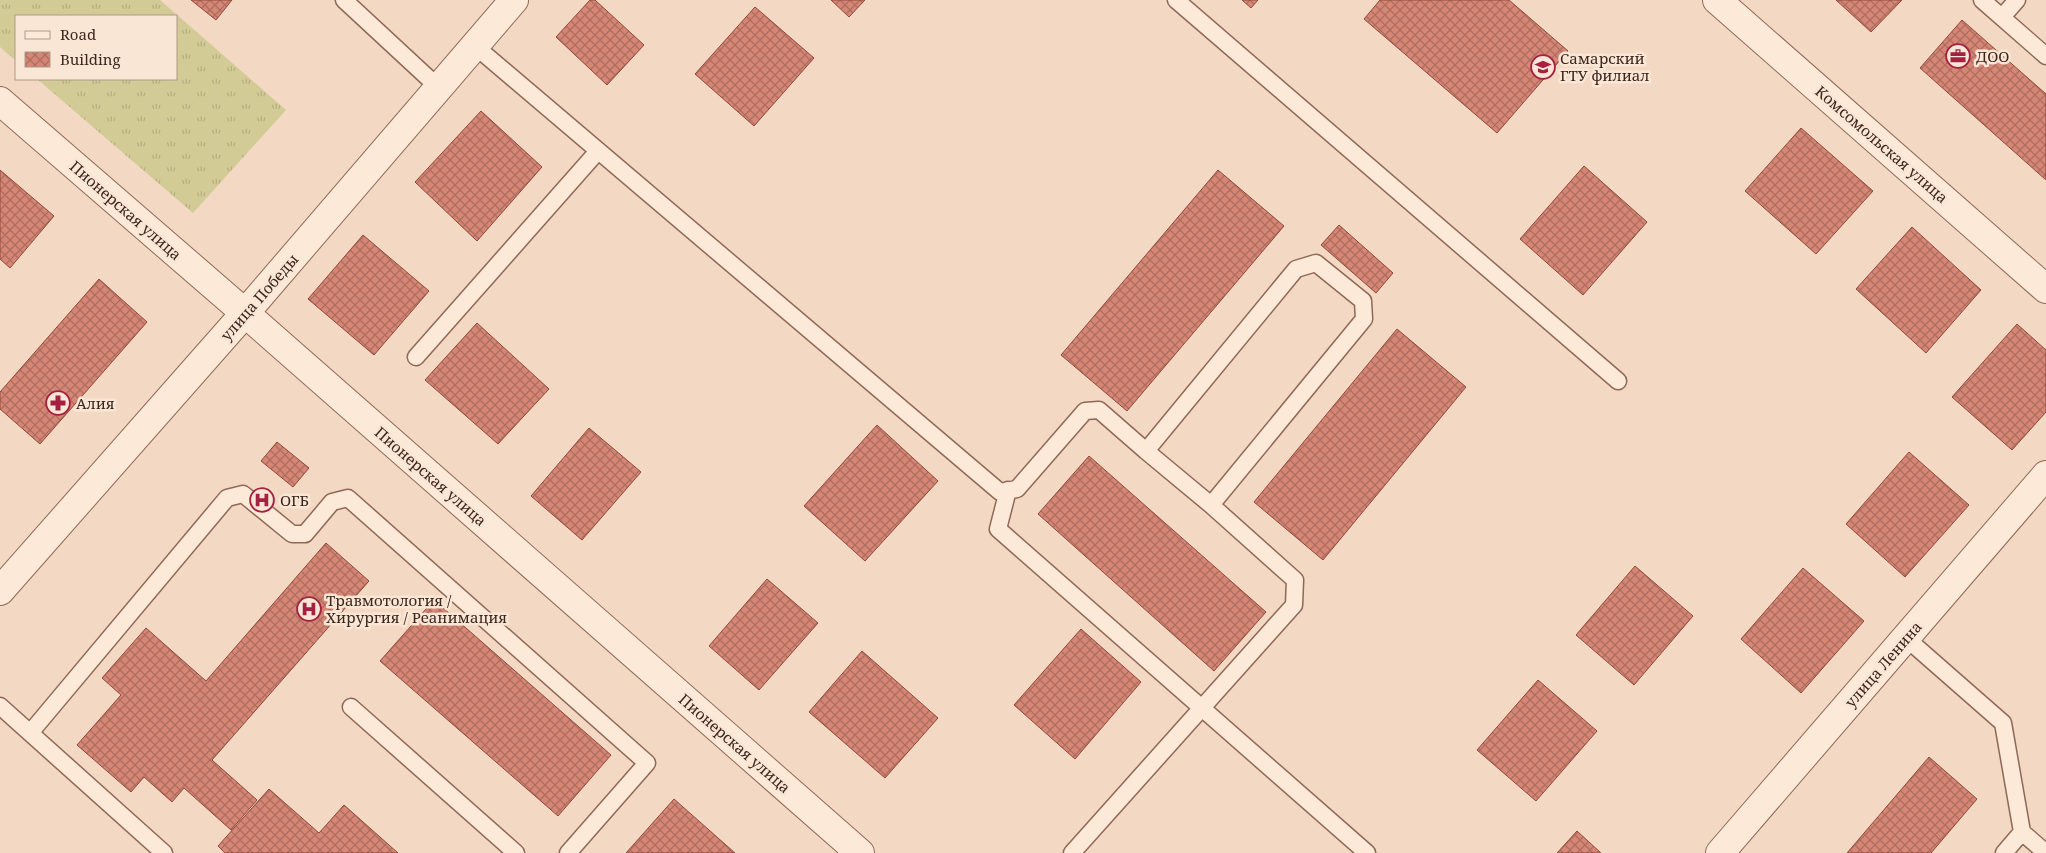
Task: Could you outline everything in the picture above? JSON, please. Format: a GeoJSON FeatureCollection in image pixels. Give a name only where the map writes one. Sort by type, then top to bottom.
{"type":"FeatureCollection","features":[{"type":"Feature","properties":{"kind":"street","name":"улица Победы"},"geometry":{"type":"LineString","coordinates":[[0,591],[245,313],[514,0]]}},
{"type":"Feature","properties":{"kind":"street","name":"Комсомольская улица"},"geometry":{"type":"LineString","coordinates":[[1717,0],[2046,289]]}},
{"type":"Feature","properties":{"kind":"street","name":"Пионерская улица"},"geometry":{"type":"LineString","coordinates":[[0,101],[245,313],[860,853]]}},
{"type":"Feature","properties":{"kind":"street","name":"улица Ленина"},"geometry":{"type":"LineString","coordinates":[[1720,853],[2046,475]]}},
{"type":"Feature","properties":{"kind":"lane"},"geometry":{"type":"LineString","coordinates":[[344,0],[439,88]]}},
{"type":"Feature","properties":{"kind":"lane"},"geometry":{"type":"LineString","coordinates":[[1176,0],[1618,381]]}},
{"type":"Feature","properties":{"kind":"lane"},"geometry":{"type":"LineString","coordinates":[[1982,0],[2046,56]]}},
{"type":"Feature","properties":{"kind":"lane"},"geometry":{"type":"LineString","coordinates":[[2002,17],[2017,0]]}},
{"type":"Feature","properties":{"kind":"lane"},"geometry":{"type":"LineString","coordinates":[[474,46],[1000,492],[1017,489],[1085,411],[1099,410],[1211,505],[1295,580],[1294,605],[1072,853]]}},
{"type":"Feature","properties":{"kind":"lane"},"geometry":{"type":"LineString","coordinates":[[416,357],[598,151]]}},
{"type":"Feature","properties":{"kind":"lane"},"geometry":{"type":"LineString","coordinates":[[1146,451],[1296,269],[1316,263],[1363,301],[1364,319],[1211,505]]}},
{"type":"Feature","properties":{"kind":"lane"},"geometry":{"type":"LineString","coordinates":[[1008,490],[998,529],[1367,853]]}},
{"type":"Feature","properties":{"kind":"lane"},"geometry":{"type":"LineString","coordinates":[[30,732],[227,498],[243,494],[292,534],[305,534],[332,502],[348,498],[647,762],[568,853]]}},
{"type":"Feature","properties":{"kind":"lane"},"geometry":{"type":"LineString","coordinates":[[1906,638],[2003,723],[2022,832],[2046,853]]}},
{"type":"Feature","properties":{"kind":"lane"},"geometry":{"type":"LineString","coordinates":[[0,706],[164,853]]}},
{"type":"Feature","properties":{"kind":"lane"},"geometry":{"type":"LineString","coordinates":[[351,708],[516,853]]}},
{"type":"Feature","properties":{"kind":"lane"},"geometry":{"type":"LineString","coordinates":[[2004,853],[2022,832]]}},
{"type":"Feature","properties":{"kind":"green space"},"geometry":{"type":"Polygon","coordinates":[[[0,0],[160,0],[177,15],[15,15],[15,60],[0,47],[0,0]]]}},
{"type":"Feature","properties":{"kind":"green space"},"geometry":{"type":"Polygon","coordinates":[[[178,16],[286,110],[193,213],[38,80],[178,80],[178,16]]]}},
{"type":"Feature","properties":{"kind":"building"},"geometry":{"type":"Polygon","coordinates":[[[191,0],[232,0],[216,20],[191,0]]]}},
{"type":"Feature","properties":{"kind":"building"},"geometry":{"type":"Polygon","coordinates":[[[590,0],[595,0],[644,45],[607,85],[556,37],[590,0]]]}},
{"type":"Feature","properties":{"kind":"building"},"geometry":{"type":"Polygon","coordinates":[[[831,0],[865,0],[849,17],[831,0]]]}},
{"type":"Feature","properties":{"kind":"building"},"geometry":{"type":"Polygon","coordinates":[[[1242,0],[1258,0],[1251,8],[1242,0]]]}},
{"type":"Feature","properties":{"kind":"building"},"geometry":{"type":"Polygon","coordinates":[[[1380,0],[1509,0],[1568,51],[1497,133],[1364,19],[1380,0]]]}},
{"type":"Feature","properties":{"kind":"building"},"geometry":{"type":"Polygon","coordinates":[[[1836,0],[1902,0],[1871,32],[1836,0]]]}},
{"type":"Feature","properties":{"kind":"building"},"geometry":{"type":"Polygon","coordinates":[[[755,7],[814,58],[754,126],[695,74],[755,7]]]}},
{"type":"Feature","properties":{"kind":"building"},"geometry":{"type":"Polygon","coordinates":[[[1962,20],[2046,94],[2046,180],[1920,68],[1962,20]]]}},
{"type":"Feature","properties":{"kind":"building"},"geometry":{"type":"Polygon","coordinates":[[[481,111],[542,167],[477,241],[415,182],[481,111]]]}},
{"type":"Feature","properties":{"kind":"building"},"geometry":{"type":"Polygon","coordinates":[[[1801,128],[1873,191],[1816,254],[1745,191],[1801,128]]]}},
{"type":"Feature","properties":{"kind":"building"},"geometry":{"type":"Polygon","coordinates":[[[1584,166],[1647,222],[1583,295],[1520,239],[1584,166]]]}},
{"type":"Feature","properties":{"kind":"building"},"geometry":{"type":"Polygon","coordinates":[[[0,170],[54,216],[10,268],[0,259],[0,170]]]}},
{"type":"Feature","properties":{"kind":"building"},"geometry":{"type":"Polygon","coordinates":[[[1218,170],[1284,226],[1127,411],[1061,355],[1218,170]]]}},
{"type":"Feature","properties":{"kind":"building"},"geometry":{"type":"Polygon","coordinates":[[[1339,225],[1393,273],[1376,293],[1321,245],[1339,225]]]}},
{"type":"Feature","properties":{"kind":"building"},"geometry":{"type":"Polygon","coordinates":[[[1912,227],[1981,290],[1926,353],[1856,289],[1912,227]]]}},
{"type":"Feature","properties":{"kind":"building"},"geometry":{"type":"Polygon","coordinates":[[[363,235],[429,291],[374,355],[308,299],[363,235]]]}},
{"type":"Feature","properties":{"kind":"building"},"geometry":{"type":"Polygon","coordinates":[[[99,279],[147,322],[40,444],[0,409],[0,392],[99,279]]]}},
{"type":"Feature","properties":{"kind":"building"},"geometry":{"type":"Polygon","coordinates":[[[477,323],[549,389],[498,444],[425,380],[477,323]]]}},
{"type":"Feature","properties":{"kind":"building"},"geometry":{"type":"Polygon","coordinates":[[[2017,324],[2046,350],[2046,412],[2012,450],[1952,397],[2017,324]]]}},
{"type":"Feature","properties":{"kind":"building"},"geometry":{"type":"Polygon","coordinates":[[[1397,329],[1466,387],[1323,560],[1254,502],[1397,329]]]}},
{"type":"Feature","properties":{"kind":"building"},"geometry":{"type":"Polygon","coordinates":[[[877,425],[938,481],[865,561],[804,506],[877,425]]]}},
{"type":"Feature","properties":{"kind":"building"},"geometry":{"type":"Polygon","coordinates":[[[589,428],[641,472],[582,540],[531,496],[589,428]]]}},
{"type":"Feature","properties":{"kind":"building"},"geometry":{"type":"Polygon","coordinates":[[[277,442],[309,468],[293,487],[261,461],[277,442]]]}},
{"type":"Feature","properties":{"kind":"building"},"geometry":{"type":"Polygon","coordinates":[[[1909,452],[1969,505],[1905,577],[1846,524],[1909,452]]]}},
{"type":"Feature","properties":{"kind":"building"},"geometry":{"type":"Polygon","coordinates":[[[1089,456],[1266,612],[1214,671],[1038,514],[1089,456]]]}},
{"type":"Feature","properties":{"kind":"building"},"geometry":{"type":"Polygon","coordinates":[[[326,543],[369,581],[212,760],[257,800],[231,830],[184,788],[172,802],[144,777],[131,792],[77,745],[121,695],[102,678],[146,628],[206,681],[326,543]]]}},
{"type":"Feature","properties":{"kind":"building"},"geometry":{"type":"Polygon","coordinates":[[[1635,566],[1693,616],[1634,685],[1576,635],[1635,566]]]}},
{"type":"Feature","properties":{"kind":"building"},"geometry":{"type":"Polygon","coordinates":[[[1803,568],[1864,621],[1801,693],[1741,639],[1803,568]]]}},
{"type":"Feature","properties":{"kind":"building"},"geometry":{"type":"Polygon","coordinates":[[[767,579],[818,623],[759,690],[709,646],[767,579]]]}},
{"type":"Feature","properties":{"kind":"building"},"geometry":{"type":"Polygon","coordinates":[[[434,600],[611,755],[558,816],[380,661],[434,600]]]}},
{"type":"Feature","properties":{"kind":"building"},"geometry":{"type":"Polygon","coordinates":[[[1081,629],[1141,682],[1075,759],[1014,705],[1081,629]]]}},
{"type":"Feature","properties":{"kind":"building"},"geometry":{"type":"Polygon","coordinates":[[[862,651],[938,718],[885,778],[809,712],[862,651]]]}},
{"type":"Feature","properties":{"kind":"building"},"geometry":{"type":"Polygon","coordinates":[[[1538,680],[1597,731],[1536,801],[1477,750],[1538,680]]]}},
{"type":"Feature","properties":{"kind":"building"},"geometry":{"type":"Polygon","coordinates":[[[1929,757],[1977,799],[1931,853],[1847,853],[1929,757]]]}},
{"type":"Feature","properties":{"kind":"building"},"geometry":{"type":"Polygon","coordinates":[[[269,789],[319,833],[344,805],[398,853],[225,853],[218,846],[269,789]]]}},
{"type":"Feature","properties":{"kind":"building"},"geometry":{"type":"Polygon","coordinates":[[[674,799],[735,853],[626,853],[674,799]]]}},
{"type":"Feature","properties":{"kind":"building"},"geometry":{"type":"Polygon","coordinates":[[[1577,831],[1601,853],[1557,853],[1577,831]]]}},
{"type":"Feature","properties":{"kind":"place","name":"ДОО"},"geometry":{"type":"Point","coordinates":[1958,56]}},
{"type":"Feature","properties":{"kind":"place","name":"Самарский ГТУ филиал"},"geometry":{"type":"Point","coordinates":[1543,67]}},
{"type":"Feature","properties":{"kind":"place","name":"Алия"},"geometry":{"type":"Point","coordinates":[58,403]}},
{"type":"Feature","properties":{"kind":"place","name":"ОГБ"},"geometry":{"type":"Point","coordinates":[262,500]}},
{"type":"Feature","properties":{"kind":"place","name":"Травмотология / Хирургия / Реанимация"},"geometry":{"type":"Point","coordinates":[309,609]}}]}
